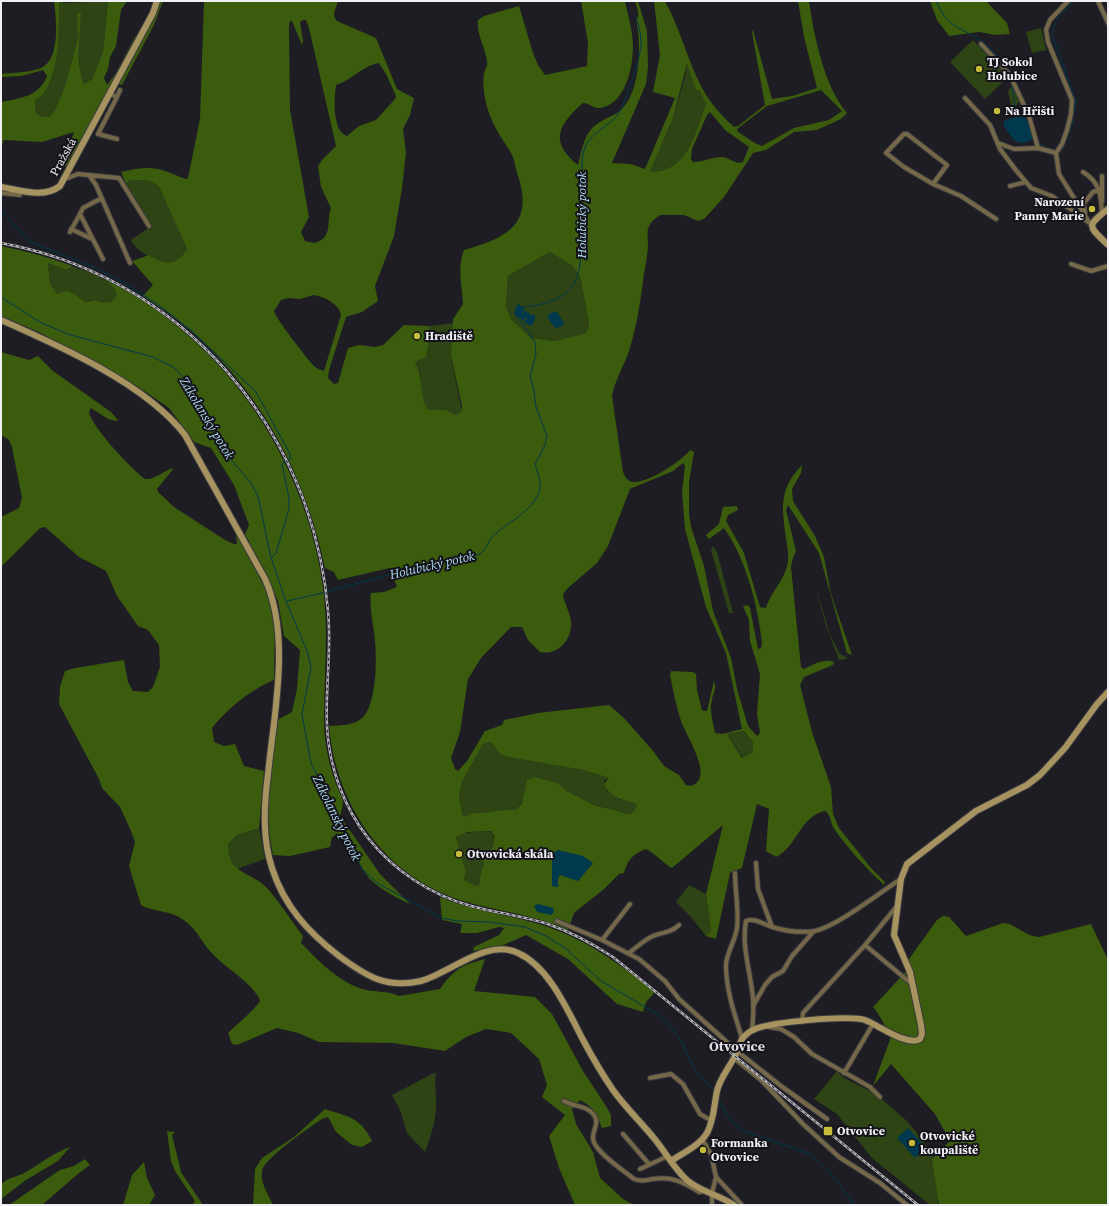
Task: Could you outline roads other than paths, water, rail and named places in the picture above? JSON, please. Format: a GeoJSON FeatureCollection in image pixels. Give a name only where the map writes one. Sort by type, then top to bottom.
{"type":"FeatureCollection","features":[{"type":"Feature","properties":{"kind":"main road","name":"Pražská"},"geometry":{"type":"LineString","coordinates":[[1,187],[36,193],[47,193],[57,188],[67,178],[113,95],[115,85],[153,13],[157,1]]}},
{"type":"Feature","properties":{"kind":"main road"},"geometry":{"type":"LineString","coordinates":[[1108,210],[1091,224],[1093,229],[1108,245]]}},
{"type":"Feature","properties":{"kind":"main road"},"geometry":{"type":"LineString","coordinates":[[1,320],[41,338],[100,369],[142,394],[168,415],[185,435],[265,579],[274,604],[278,633],[278,674],[265,807],[266,838],[269,858],[277,883],[300,921],[320,941],[363,973],[373,978],[390,983],[408,983],[426,979],[466,959],[492,951],[514,951],[522,954],[537,967],[565,1003],[583,1040],[613,1090],[642,1123],[683,1176],[703,1190],[712,1193],[734,1205]]}},
{"type":"Feature","properties":{"kind":"main road"},"geometry":{"type":"LineString","coordinates":[[670,1158],[702,1139],[712,1121],[716,1094],[722,1078],[738,1051],[742,1038],[752,1030],[773,1024],[852,1018],[873,1024],[907,1040],[915,1041],[920,1039],[922,1034],[922,1025],[910,972],[894,935],[901,879],[907,864],[917,854],[976,811],[1027,785],[1040,775],[1064,748],[1096,704],[1108,692]]}},
{"type":"Feature","properties":{"kind":"street"},"geometry":{"type":"LineString","coordinates":[[1068,1],[1050,20],[1046,30],[1048,42],[1072,100],[1071,114],[1067,130],[1062,144],[1056,153],[1059,174],[1074,200],[1091,224]]}},
{"type":"Feature","properties":{"kind":"street"},"geometry":{"type":"LineString","coordinates":[[1099,1],[1108,23]]}},
{"type":"Feature","properties":{"kind":"street"},"geometry":{"type":"LineString","coordinates":[[980,44],[1010,75],[1029,116],[1038,148]]}},
{"type":"Feature","properties":{"kind":"street"},"geometry":{"type":"LineString","coordinates":[[95,139],[113,95],[120,90]]}},
{"type":"Feature","properties":{"kind":"street"},"geometry":{"type":"LineString","coordinates":[[965,98],[990,125],[998,143],[1015,169],[1026,182],[1032,188],[1052,196],[1091,224]]}},
{"type":"Feature","properties":{"kind":"street"},"geometry":{"type":"LineString","coordinates":[[98,134],[117,139]]}},
{"type":"Feature","properties":{"kind":"street"},"geometry":{"type":"LineString","coordinates":[[933,184],[947,166],[907,134],[904,134],[886,153],[904,168],[933,184],[961,196],[996,219]]}},
{"type":"Feature","properties":{"kind":"street"},"geometry":{"type":"LineString","coordinates":[[998,143],[1014,150],[1038,148],[1056,153]]}},
{"type":"Feature","properties":{"kind":"street"},"geometry":{"type":"LineString","coordinates":[[1083,172],[1093,178],[1099,190],[1102,214]]}},
{"type":"Feature","properties":{"kind":"street"},"geometry":{"type":"LineString","coordinates":[[67,178],[78,174],[119,178],[149,226]]}},
{"type":"Feature","properties":{"kind":"street"},"geometry":{"type":"LineString","coordinates":[[89,175],[102,198],[130,263]]}},
{"type":"Feature","properties":{"kind":"street"},"geometry":{"type":"LineString","coordinates":[[1101,203],[1103,197],[1102,176]]}},
{"type":"Feature","properties":{"kind":"street"},"geometry":{"type":"LineString","coordinates":[[1010,186],[1026,182]]}},
{"type":"Feature","properties":{"kind":"street"},"geometry":{"type":"LineString","coordinates":[[1085,216],[1084,203],[1093,192],[1099,190]]}},
{"type":"Feature","properties":{"kind":"street"},"geometry":{"type":"LineString","coordinates":[[1,193],[20,195]]}},
{"type":"Feature","properties":{"kind":"street"},"geometry":{"type":"LineString","coordinates":[[93,240],[70,230],[83,208],[102,198]]}},
{"type":"Feature","properties":{"kind":"street"},"geometry":{"type":"LineString","coordinates":[[80,214],[103,259]]}},
{"type":"Feature","properties":{"kind":"street"},"geometry":{"type":"LineString","coordinates":[[1071,264],[1091,271],[1108,266]]}},
{"type":"Feature","properties":{"kind":"street"},"geometry":{"type":"LineString","coordinates":[[756,863],[758,889],[772,927]]}},
{"type":"Feature","properties":{"kind":"street"},"geometry":{"type":"LineString","coordinates":[[735,873],[737,927],[733,944],[727,954],[726,967],[728,985],[742,1038]]}},
{"type":"Feature","properties":{"kind":"street"},"geometry":{"type":"LineString","coordinates":[[752,1030],[753,1006],[747,960],[746,921],[754,920],[772,927],[797,932],[814,931],[824,928],[846,916],[901,879]]}},
{"type":"Feature","properties":{"kind":"street"},"geometry":{"type":"LineString","coordinates":[[602,940],[630,904]]}},
{"type":"Feature","properties":{"kind":"street"},"geometry":{"type":"LineString","coordinates":[[802,1022],[803,1013],[865,945],[898,904]]}},
{"type":"Feature","properties":{"kind":"street"},"geometry":{"type":"LineString","coordinates":[[557,921],[629,953],[665,981],[679,999],[738,1051],[781,1086],[827,1119]]}},
{"type":"Feature","properties":{"kind":"street"},"geometry":{"type":"LineString","coordinates":[[629,953],[644,941],[655,935],[673,931],[679,925]]}},
{"type":"Feature","properties":{"kind":"street"},"geometry":{"type":"LineString","coordinates":[[753,1006],[765,985],[772,977],[783,971],[792,956],[814,931]]}},
{"type":"Feature","properties":{"kind":"street"},"geometry":{"type":"LineString","coordinates":[[865,945],[913,986]]}},
{"type":"Feature","properties":{"kind":"street"},"geometry":{"type":"LineString","coordinates":[[844,1073],[873,1024]]}},
{"type":"Feature","properties":{"kind":"street"},"geometry":{"type":"LineString","coordinates":[[764,1026],[781,1029],[794,1037],[812,1054],[870,1088],[880,1096]]}},
{"type":"Feature","properties":{"kind":"street"},"geometry":{"type":"LineString","coordinates":[[734,1058],[762,1082],[803,1124],[839,1157],[880,1183],[907,1205]]}},
{"type":"Feature","properties":{"kind":"street"},"geometry":{"type":"LineString","coordinates":[[650,1078],[671,1074],[683,1084],[700,1114],[712,1121]]}},
{"type":"Feature","properties":{"kind":"street"},"geometry":{"type":"LineString","coordinates":[[564,1100],[582,1107],[594,1115],[597,1123],[593,1139],[598,1150],[634,1179],[641,1181],[659,1178],[677,1179],[699,1192],[703,1190]]}},
{"type":"Feature","properties":{"kind":"street"},"geometry":{"type":"LineString","coordinates":[[624,1134],[649,1164]]}},
{"type":"Feature","properties":{"kind":"street"},"geometry":{"type":"LineString","coordinates":[[702,1139],[711,1154],[716,1177],[712,1193],[712,1205]]}},
{"type":"Feature","properties":{"kind":"street"},"geometry":{"type":"LineString","coordinates":[[640,1169],[649,1164],[670,1158]]}},
{"type":"Feature","properties":{"kind":"street"},"geometry":{"type":"LineString","coordinates":[[716,1177],[742,1205]]}},
{"type":"Feature","properties":{"kind":"water"},"geometry":{"type":"Polygon","coordinates":[[[1023,115],[1030,125],[1033,139],[1022,143],[1015,140],[1003,125],[1005,120],[1023,115]]]}},
{"type":"Feature","properties":{"kind":"water"},"geometry":{"type":"Polygon","coordinates":[[[519,304],[525,309],[522,315],[526,311],[529,312],[529,315],[532,314],[536,317],[531,326],[524,322],[528,316],[522,321],[520,317],[518,318],[514,314],[516,307],[519,304]]]}},
{"type":"Feature","properties":{"kind":"water"},"geometry":{"type":"Polygon","coordinates":[[[553,312],[557,312],[564,323],[563,326],[555,328],[548,318],[548,315],[553,312]]]}},
{"type":"Feature","properties":{"kind":"water"},"geometry":{"type":"Polygon","coordinates":[[[558,850],[583,856],[593,863],[578,881],[560,875],[558,879],[558,887],[552,886],[552,856],[558,850]]]}},
{"type":"Feature","properties":{"kind":"water"},"geometry":{"type":"Polygon","coordinates":[[[538,904],[553,908],[554,912],[551,915],[537,912],[534,906],[538,904]]]}},
{"type":"Feature","properties":{"kind":"water","name":"Otvovické koupaliště"},"geometry":{"type":"Polygon","coordinates":[[[908,1128],[926,1148],[915,1158],[897,1138],[908,1128]]]}},
{"type":"Feature","properties":{"kind":"waterway","name":"Holubický potok"},"geometry":{"type":"LineString","coordinates":[[936,1],[945,17],[956,26],[984,43],[1007,69]]}},
{"type":"Feature","properties":{"kind":"waterway","name":"Holubický potok"},"geometry":{"type":"LineString","coordinates":[[1060,150],[1063,149],[1072,124],[1076,102],[1053,37],[1053,31],[1056,21],[1074,1]]}},
{"type":"Feature","properties":{"kind":"waterway","name":"Holubický potok"},"geometry":{"type":"LineString","coordinates":[[523,307],[546,303],[562,296],[573,286],[578,273],[581,258],[581,204],[583,189],[582,165],[584,150],[589,140],[611,122],[619,113],[627,94],[638,60],[641,44],[640,30],[635,15]]}},
{"type":"Feature","properties":{"kind":"waterway","name":"Holubický potok"},"geometry":{"type":"LineString","coordinates":[[1011,82],[1017,116]]}},
{"type":"Feature","properties":{"kind":"waterway","name":"Holubický potok"},"geometry":{"type":"LineString","coordinates":[[1039,143],[1046,148]]}},
{"type":"Feature","properties":{"kind":"waterway"},"geometry":{"type":"LineString","coordinates":[[1,210],[30,242],[89,265],[121,281],[156,303],[192,331],[256,392],[290,454],[290,459],[282,464],[289,498],[289,509],[276,553],[272,558]]}},
{"type":"Feature","properties":{"kind":"waterway","name":"Zákolanský potok"},"geometry":{"type":"LineString","coordinates":[[1,297],[38,321],[67,334],[153,357],[175,368],[186,380],[221,448],[251,483],[258,496],[271,558],[286,601],[307,651],[311,667],[302,714],[311,763],[362,869],[377,883],[441,918],[525,927],[548,937],[565,948],[601,981],[657,1014],[668,1024],[682,1042],[694,1069],[714,1090]]}},
{"type":"Feature","properties":{"kind":"waterway","name":"Holubický potok"},"geometry":{"type":"LineString","coordinates":[[287,601],[432,563],[480,554],[495,534],[522,514],[534,502],[540,488],[539,476],[535,464],[545,445],[547,436],[536,407],[530,376],[536,354],[535,343],[517,317]]}},
{"type":"Feature","properties":{"kind":"waterway","name":"Zákolanský potok"},"geometry":{"type":"LineString","coordinates":[[718,1098],[728,1116],[743,1131],[810,1154],[828,1170],[855,1205]]}},
{"type":"Feature","properties":{"kind":"railway"},"geometry":{"type":"LineString","coordinates":[[1,243],[66,261],[126,289],[180,326],[227,371],[266,423],[296,481],[317,544],[328,611],[329,640],[327,726],[328,741],[334,771],[351,813],[359,826],[378,850],[401,871],[442,895],[471,906],[548,924],[598,947],[613,957],[918,1205]]}},
{"type":"Feature","properties":{"kind":"place","name":"TJ Sokol Holubice"},"geometry":{"type":"Point","coordinates":[979,69]}},
{"type":"Feature","properties":{"kind":"place","name":"Na Hřišti"},"geometry":{"type":"Point","coordinates":[997,111]}},
{"type":"Feature","properties":{"kind":"place","name":"Narození Panny Marie"},"geometry":{"type":"Point","coordinates":[1092,209]}},
{"type":"Feature","properties":{"kind":"place","name":"Hradiště"},"geometry":{"type":"Point","coordinates":[417,336]}},
{"type":"Feature","properties":{"kind":"place","name":"Otvovická skála"},"geometry":{"type":"Point","coordinates":[459,854]}},
{"type":"Feature","properties":{"kind":"place","name":"Otvovice"},"geometry":{"type":"Point","coordinates":[828,1131]}},
{"type":"Feature","properties":{"kind":"place","name":"Otvovické koupaliště"},"geometry":{"type":"Point","coordinates":[912,1143]}},
{"type":"Feature","properties":{"kind":"place","name":"Formanka Otvovice"},"geometry":{"type":"Point","coordinates":[703,1150]}},
{"type":"Feature","properties":{"kind":"district","name":"Otvovice"},"geometry":{"type":"Point","coordinates":[737,1046]}}]}
